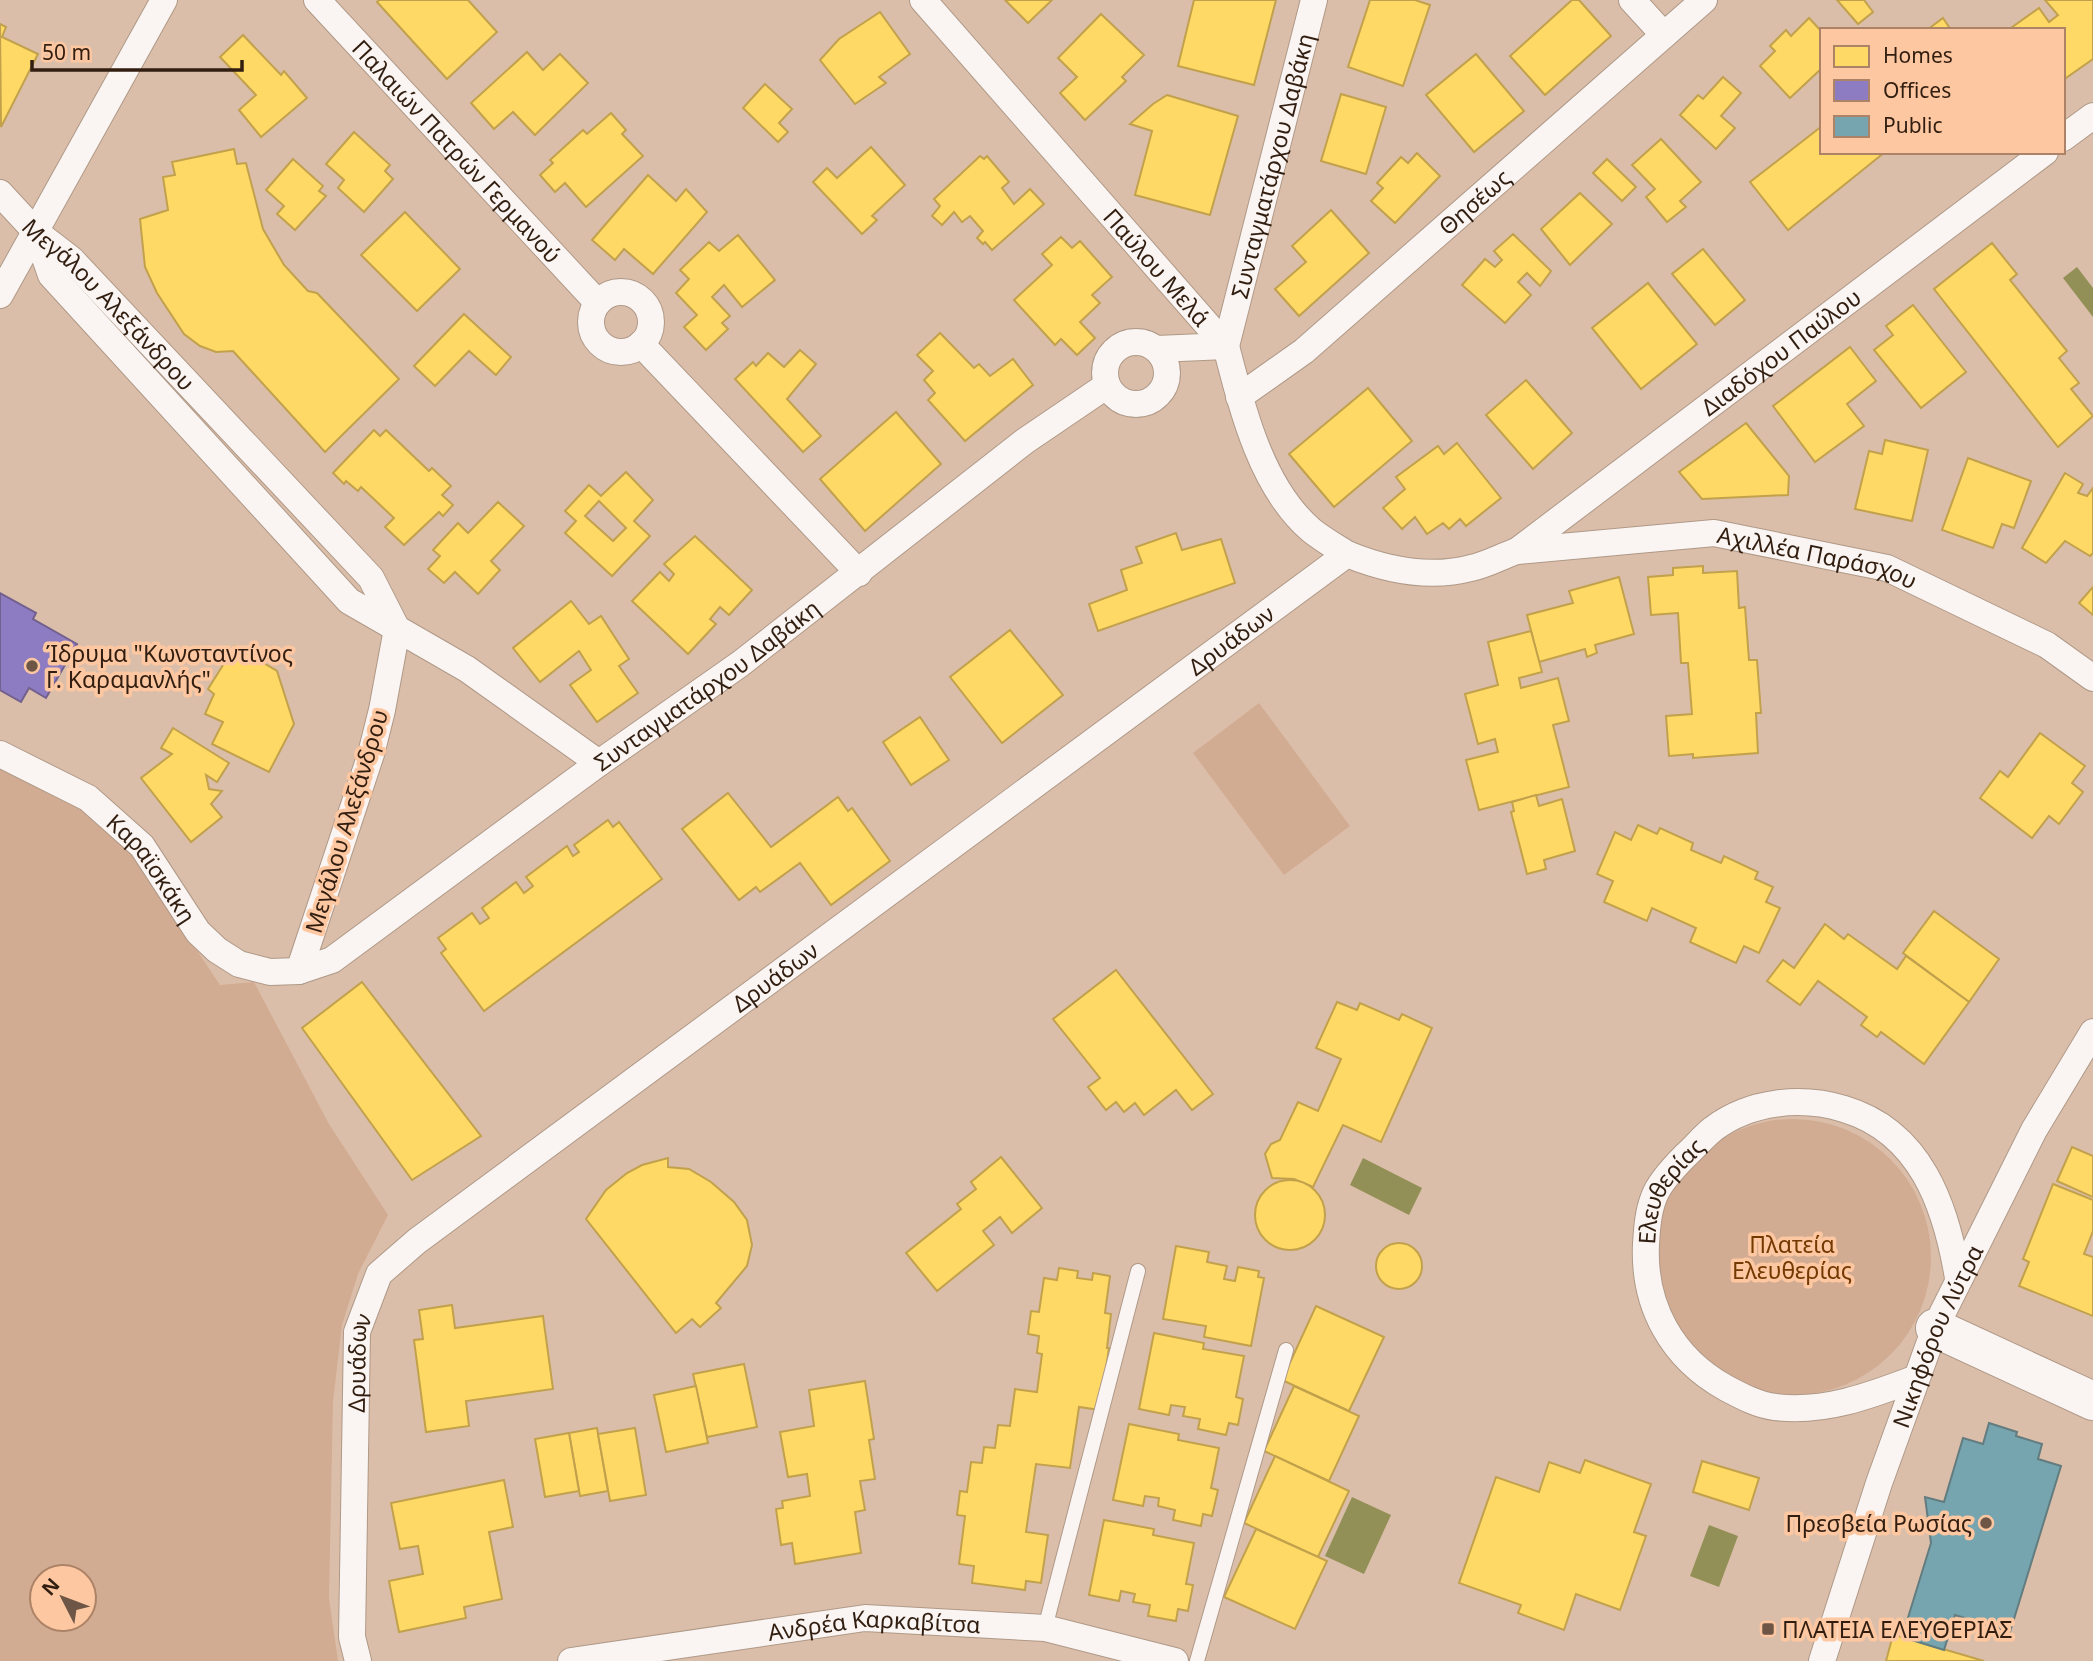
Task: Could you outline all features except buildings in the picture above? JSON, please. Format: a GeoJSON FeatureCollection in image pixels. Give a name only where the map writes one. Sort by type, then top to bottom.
{"type":"FeatureCollection","features":[{"type":"Feature","properties":{"kind":"street"},"geometry":{"type":"LineString","coordinates":[[0,295],[164,0]]}},
{"type":"Feature","properties":{"kind":"street","name":"Παλαιών Πατρών Γερμανού"},"geometry":{"type":"LineString","coordinates":[[317,0],[597,302]]}},
{"type":"Feature","properties":{"kind":"street","name":"Παύλου Μελά"},"geometry":{"type":"LineString","coordinates":[[923,0],[1226,346],[1240,397],[1267,473],[1288,505],[1312,531],[1347,554]]}},
{"type":"Feature","properties":{"kind":"street","name":"Συνταγματάρχου Δαβάκη"},"geometry":{"type":"LineString","coordinates":[[1226,346],[1314,0]]}},
{"type":"Feature","properties":{"kind":"street"},"geometry":{"type":"LineString","coordinates":[[1632,0],[1664,35]]}},
{"type":"Feature","properties":{"kind":"street","name":"Θησέως"},"geometry":{"type":"LineString","coordinates":[[1240,397],[1304,351],[1704,0]]}},
{"type":"Feature","properties":{"kind":"street"},"geometry":{"type":"LineString","coordinates":[[2065,137],[2093,116]]}},
{"type":"Feature","properties":{"kind":"street","name":"Διαδόχου Παύλου"},"geometry":{"type":"LineString","coordinates":[[1517,551],[2042,154]]}},
{"type":"Feature","properties":{"kind":"street","name":"Μεγάλου Αλεξάνδρου"},"geometry":{"type":"LineString","coordinates":[[0,193],[36,232],[71,259],[371,578],[397,629],[371,754],[299,971]]}},
{"type":"Feature","properties":{"kind":"street"},"geometry":{"type":"LineString","coordinates":[[624,291],[642,299],[651,317],[651,327],[641,344],[622,352],[604,347],[592,331],[590,321],[597,302],[614,292],[624,291]]}},
{"type":"Feature","properties":{"kind":"street"},"geometry":{"type":"LineString","coordinates":[[1130,342],[1144,342],[1157,349],[1164,359],[1167,371],[1166,384],[1159,395],[1149,402],[1136,405],[1124,403],[1113,396],[1106,386],[1104,372],[1107,358],[1116,347],[1130,342]]}},
{"type":"Feature","properties":{"kind":"street"},"geometry":{"type":"LineString","coordinates":[[641,344],[859,573]]}},
{"type":"Feature","properties":{"kind":"street"},"geometry":{"type":"LineString","coordinates":[[1157,349],[1226,346]]}},
{"type":"Feature","properties":{"kind":"street","name":"Συνταγματάρχου Δαβάκη"},"geometry":{"type":"LineString","coordinates":[[299,971],[332,960],[599,763],[740,664],[1025,441],[1106,386]]}},
{"type":"Feature","properties":{"kind":"street","name":"Αχιλλέα Παράσχου"},"geometry":{"type":"LineString","coordinates":[[1517,551],[1714,533],[1886,568],[2047,645],[2093,678]]}},
{"type":"Feature","properties":{"kind":"street"},"geometry":{"type":"LineString","coordinates":[[1347,554],[1375,565],[1420,573],[1471,569],[1517,551]]}},
{"type":"Feature","properties":{"kind":"street","name":"Δρυάδων"},"geometry":{"type":"LineString","coordinates":[[358,1661],[352,1637],[357,1332],[379,1274],[417,1241],[1347,554]]}},
{"type":"Feature","properties":{"kind":"street"},"geometry":{"type":"LineString","coordinates":[[397,629],[467,669],[599,763]]}},
{"type":"Feature","properties":{"kind":"street","name":"Καραϊσκάκη"},"geometry":{"type":"LineString","coordinates":[[0,754],[88,798],[142,846],[198,932],[217,950],[239,964],[270,972],[299,971]]}},
{"type":"Feature","properties":{"kind":"street","name":"Νικηφόρου Λύτρα"},"geometry":{"type":"LineString","coordinates":[[1822,1661],[1914,1380],[1935,1328],[2034,1130],[2093,1032]]}},
{"type":"Feature","properties":{"kind":"street","name":"Ελευθερίας"},"geometry":{"type":"LineString","coordinates":[[1914,1380],[1858,1400],[1800,1408],[1762,1404],[1741,1397],[1706,1377],[1670,1339],[1657,1316],[1650,1294],[1645,1263],[1647,1221],[1655,1194],[1679,1162],[1712,1129],[1741,1113],[1780,1102],[1820,1102],[1861,1114],[1885,1127],[1910,1150],[1935,1190],[1953,1246],[1958,1278]]}},
{"type":"Feature","properties":{"kind":"street"},"geometry":{"type":"LineString","coordinates":[[1935,1328],[2093,1401]]}},
{"type":"Feature","properties":{"kind":"street","name":"Ανδρέα Καρκαβίτσα"},"geometry":{"type":"LineString","coordinates":[[571,1661],[657,1654],[865,1618],[1045,1628],[1175,1661]]}},
{"type":"Feature","properties":{"kind":"lane"},"geometry":{"type":"LineString","coordinates":[[1045,1628],[1138,1272]]}},
{"type":"Feature","properties":{"kind":"lane"},"geometry":{"type":"LineString","coordinates":[[1197,1661],[1286,1350]]}},
{"type":"Feature","properties":{"kind":"green space"},"geometry":{"type":"Polygon","coordinates":[[[1259,703],[1350,826],[1284,875],[1193,753],[1259,703]]]}},
{"type":"Feature","properties":{"kind":"green space"},"geometry":{"type":"Polygon","coordinates":[[[0,769],[88,810],[132,853],[220,985],[254,982],[329,1124],[388,1215],[358,1274],[342,1325],[333,1402],[329,1598],[338,1661],[0,1661],[0,769]]]}},
{"type":"Feature","properties":{"kind":"green space","name":"Πλατεία Ελευθερίας"},"geometry":{"type":"Polygon","coordinates":[[[1807,1119],[1846,1129],[1858,1135],[1881,1150],[1900,1169],[1921,1204],[1929,1230],[1929,1284],[1921,1310],[1908,1334],[1891,1355],[1870,1372],[1846,1385],[1807,1395],[1779,1395],[1740,1385],[1728,1379],[1705,1364],[1686,1345],[1665,1310],[1657,1284],[1655,1243],[1665,1204],[1671,1192],[1686,1169],[1705,1150],[1740,1129],[1766,1121],[1807,1119]]]}},
{"type":"Feature","properties":{"kind":"shaded area"},"geometry":{"type":"Polygon","coordinates":[[[2077,267],[2093,288],[2093,317],[2063,278],[2077,267]]]}},
{"type":"Feature","properties":{"kind":"shaded area"},"geometry":{"type":"Polygon","coordinates":[[[1363,1158],[1422,1188],[1409,1215],[1350,1185],[1363,1158]]]}},
{"type":"Feature","properties":{"kind":"shaded area"},"geometry":{"type":"Polygon","coordinates":[[[1352,1497],[1391,1515],[1364,1574],[1325,1556],[1352,1497]]]}},
{"type":"Feature","properties":{"kind":"shaded area"},"geometry":{"type":"Polygon","coordinates":[[[1709,1525],[1738,1536],[1719,1587],[1690,1576],[1709,1525]]]}},
{"type":"Feature","properties":{"kind":"place","name":"Ίδρυμα \"Κωνσταντίνος Γ. Καραμανλής\""},"geometry":{"type":"Point","coordinates":[32,666]}},
{"type":"Feature","properties":{"kind":"place","name":"Πρεσβεία Ρωσίας"},"geometry":{"type":"Point","coordinates":[1986,1523]}},
{"type":"Feature","properties":{"kind":"place","name":"ΠΛΑΤΕΙΑ ΕΛΕΥΘΕΡΙΑΣ"},"geometry":{"type":"Point","coordinates":[1768,1629]}}]}
